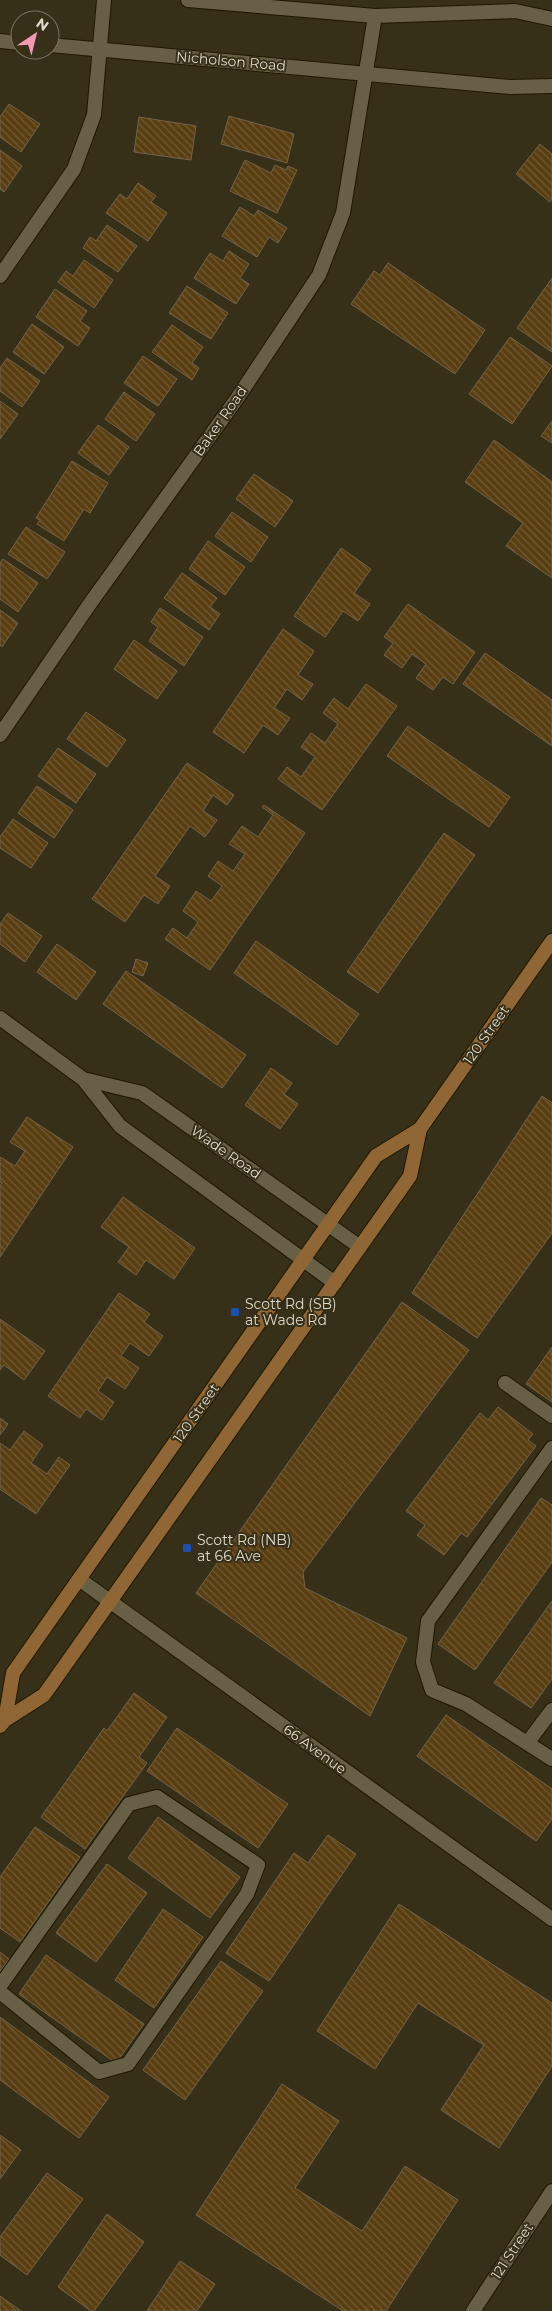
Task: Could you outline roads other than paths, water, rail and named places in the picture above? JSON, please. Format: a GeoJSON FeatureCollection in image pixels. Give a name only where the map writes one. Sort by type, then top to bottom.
{"type":"FeatureCollection","features":[{"type":"Feature","properties":{"kind":"main road","name":"120 Street"},"geometry":{"type":"LineString","coordinates":[[2,1723],[12,1673],[78,1579],[376,1156],[420,1128],[552,941]]}},
{"type":"Feature","properties":{"kind":"main road","name":"120 Street"},"geometry":{"type":"LineString","coordinates":[[2,1723],[44,1695],[335,1283],[410,1176],[420,1128]]}},
{"type":"Feature","properties":{"kind":"street"},"geometry":{"type":"LineString","coordinates":[[0,276],[74,169],[94,115],[98,49],[104,0]]}},
{"type":"Feature","properties":{"kind":"street"},"geometry":{"type":"LineString","coordinates":[[188,0],[375,16],[515,11],[552,19]]}},
{"type":"Feature","properties":{"kind":"street"},"geometry":{"type":"LineString","coordinates":[[364,73],[375,16]]}},
{"type":"Feature","properties":{"kind":"street","name":"Nicholson Road"},"geometry":{"type":"LineString","coordinates":[[60,46],[510,87],[552,86]]}},
{"type":"Feature","properties":{"kind":"street","name":"Baker Road"},"geometry":{"type":"LineString","coordinates":[[0,735],[89,605],[238,397],[319,275],[343,213],[364,73]]}},
{"type":"Feature","properties":{"kind":"street","name":"Wade Road"},"geometry":{"type":"LineString","coordinates":[[0,1018],[84,1079],[120,1126],[335,1283]]}},
{"type":"Feature","properties":{"kind":"street","name":"Wade Road"},"geometry":{"type":"LineString","coordinates":[[84,1079],[142,1093],[360,1247]]}},
{"type":"Feature","properties":{"kind":"street"},"geometry":{"type":"LineString","coordinates":[[505,1383],[552,1416]]}},
{"type":"Feature","properties":{"kind":"street"},"geometry":{"type":"LineString","coordinates":[[552,1448],[428,1621],[423,1662],[432,1690],[466,1704],[552,1759]]}},
{"type":"Feature","properties":{"kind":"street","name":"66 Avenue"},"geometry":{"type":"LineString","coordinates":[[78,1579],[552,1919]]}},
{"type":"Feature","properties":{"kind":"street"},"geometry":{"type":"LineString","coordinates":[[528,1742],[552,1710]]}},
{"type":"Feature","properties":{"kind":"street"},"geometry":{"type":"LineString","coordinates":[[0,1986],[129,1804],[157,1797],[258,1865],[247,1894],[128,2064],[99,2072],[0,1992]]}},
{"type":"Feature","properties":{"kind":"street","name":"121 Street"},"geometry":{"type":"LineString","coordinates":[[473,2311],[552,2191]]}},
{"type":"Feature","properties":{"kind":"place","name":"Scott Rd (SB) at Wade Rd"},"geometry":{"type":"Point","coordinates":[235,1312]}},
{"type":"Feature","properties":{"kind":"place","name":"Scott Rd (NB) at 66 Ave"},"geometry":{"type":"Point","coordinates":[187,1548]}}]}
